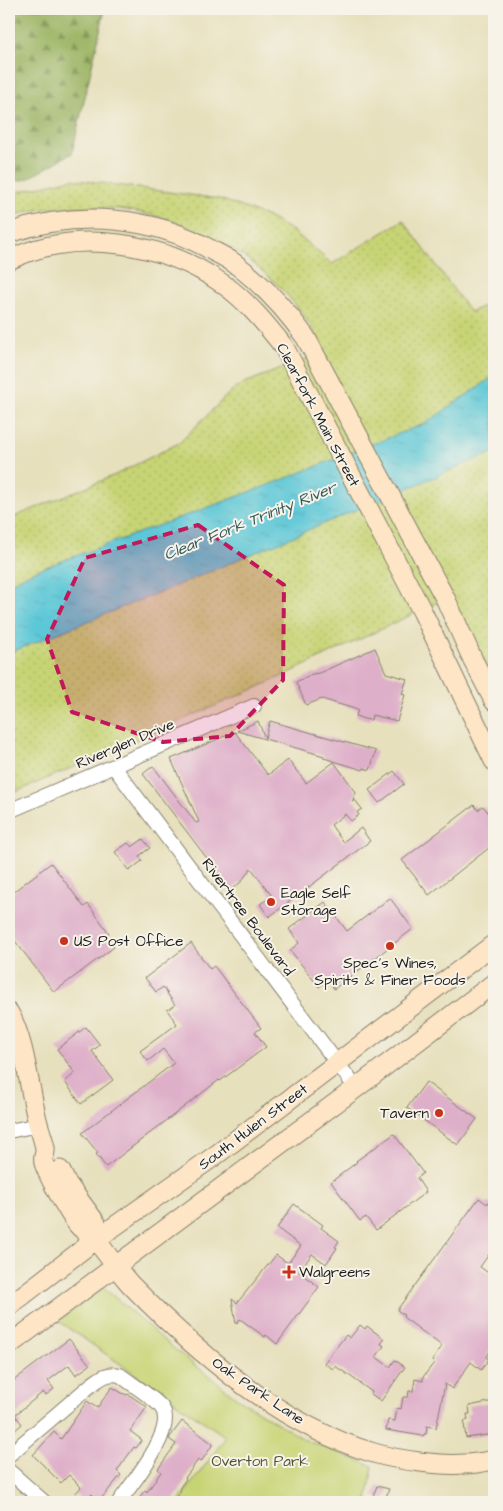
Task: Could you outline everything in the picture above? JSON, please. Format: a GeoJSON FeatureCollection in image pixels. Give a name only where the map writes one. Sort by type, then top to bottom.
{"type":"FeatureCollection","features":[{"type":"Feature","properties":{"kind":"street","name":"Clearfork Main Street"},"geometry":{"type":"LineString","coordinates":[[9,234],[56,221],[78,218],[118,220],[160,228],[198,242],[237,264],[269,293],[295,322],[306,338],[446,600],[494,701]]}},
{"type":"Feature","properties":{"kind":"street","name":"Clearfork Main Street"},"geometry":{"type":"LineString","coordinates":[[9,260],[48,246],[80,242],[116,244],[153,251],[188,264],[223,284],[252,310],[284,347],[422,611],[494,761]]}},
{"type":"Feature","properties":{"kind":"street","name":"Riverglen Drive"},"geometry":{"type":"LineString","coordinates":[[9,811],[254,706]]}},
{"type":"Feature","properties":{"kind":"street","name":"Rivertree Boulevard"},"geometry":{"type":"LineString","coordinates":[[114,767],[356,1088]]}},
{"type":"Feature","properties":{"kind":"street","name":"South Hulen Street"},"geometry":{"type":"LineString","coordinates":[[9,1306],[95,1240],[216,1155],[494,944]]}},
{"type":"Feature","properties":{"kind":"street","name":"South Hulen Street"},"geometry":{"type":"LineString","coordinates":[[9,1345],[356,1088],[494,983]]}},
{"type":"Feature","properties":{"kind":"street","name":"Oak Park Lane"},"geometry":{"type":"LineString","coordinates":[[11,1024],[45,1150],[55,1160],[66,1182],[96,1223],[95,1240],[131,1285],[192,1344],[274,1405],[318,1430],[375,1454],[419,1462],[463,1465],[494,1460]]}},
{"type":"Feature","properties":{"kind":"street"},"geometry":{"type":"LineString","coordinates":[[9,1131],[38,1125]]}},
{"type":"Feature","properties":{"kind":"street"},"geometry":{"type":"LineString","coordinates":[[9,1455],[91,1385],[105,1375],[112,1373],[120,1375],[162,1406],[166,1414],[164,1430],[156,1448],[119,1502]]}},
{"type":"Feature","properties":{"kind":"street"},"geometry":{"type":"LineString","coordinates":[[9,1471],[39,1501]]}},
{"type":"Feature","properties":{"kind":"highlighted area"},"geometry":{"type":"Polygon","coordinates":[[[198,525],[284,585],[283,680],[230,736],[163,742],[72,712],[47,639],[85,558],[198,525]]]}},
{"type":"Feature","properties":{"kind":"green space"},"geometry":{"type":"Polygon","coordinates":[[[9,9],[105,9],[72,153],[27,179],[9,182],[9,9]]]}},
{"type":"Feature","properties":{"kind":"green space"},"geometry":{"type":"Polygon","coordinates":[[[72,179],[220,199],[266,216],[293,231],[332,264],[403,220],[470,312],[494,302],[494,679],[451,596],[270,682],[9,795],[9,519],[115,475],[179,443],[232,390],[242,384],[324,352],[310,325],[290,298],[267,274],[240,254],[212,237],[182,224],[150,215],[117,209],[84,207],[46,209],[9,217],[9,194],[72,179]]]}},
{"type":"Feature","properties":{"kind":"green space","name":"Overton Park"},"geometry":{"type":"Polygon","coordinates":[[[104,1288],[172,1347],[237,1398],[305,1440],[373,1466],[367,1502],[178,1502],[226,1437],[58,1321],[104,1288]]]}},
{"type":"Feature","properties":{"kind":"water","name":"Clear Fork Trinity River"},"geometry":{"type":"Polygon","coordinates":[[[494,376],[494,452],[185,582],[9,653],[9,584],[32,572],[274,483],[426,423],[494,376]]]}},
{"type":"Feature","properties":{"kind":"building"},"geometry":{"type":"Polygon","coordinates":[[[375,648],[386,673],[407,679],[402,694],[405,695],[397,721],[372,715],[371,720],[364,719],[356,716],[358,710],[322,699],[306,705],[296,682],[375,648]]]}},
{"type":"Feature","properties":{"kind":"building"},"geometry":{"type":"Polygon","coordinates":[[[258,721],[265,738],[270,721],[376,751],[370,770],[364,768],[363,770],[324,758],[324,756],[237,731],[258,721]]]}},
{"type":"Feature","properties":{"kind":"building"},"geometry":{"type":"Polygon","coordinates":[[[235,732],[268,775],[288,760],[306,783],[334,762],[356,792],[352,802],[355,800],[362,809],[357,812],[359,815],[351,821],[345,814],[331,825],[343,842],[361,828],[370,841],[269,917],[260,904],[272,896],[251,868],[241,882],[231,890],[143,774],[153,766],[196,823],[199,822],[171,759],[235,732]]]}},
{"type":"Feature","properties":{"kind":"building"},"geometry":{"type":"Polygon","coordinates":[[[394,771],[404,784],[379,803],[369,790],[394,771]]]}},
{"type":"Feature","properties":{"kind":"building"},"geometry":{"type":"Polygon","coordinates":[[[474,805],[478,810],[483,806],[491,816],[494,814],[494,844],[429,895],[402,860],[474,805]]]}},
{"type":"Feature","properties":{"kind":"building"},"geometry":{"type":"Polygon","coordinates":[[[143,839],[150,848],[139,856],[142,861],[129,871],[115,852],[128,843],[132,847],[143,839]]]}},
{"type":"Feature","properties":{"kind":"building"},"geometry":{"type":"Polygon","coordinates":[[[51,863],[84,907],[88,904],[109,933],[105,936],[114,947],[54,992],[9,933],[9,895],[51,863]]]}},
{"type":"Feature","properties":{"kind":"building"},"geometry":{"type":"Polygon","coordinates":[[[390,898],[413,929],[334,989],[328,980],[319,987],[290,950],[299,943],[289,929],[325,902],[347,931],[390,898]]]}},
{"type":"Feature","properties":{"kind":"building"},"geometry":{"type":"Polygon","coordinates":[[[191,943],[210,969],[214,966],[261,1028],[255,1032],[266,1047],[219,1080],[106,1167],[96,1154],[98,1153],[82,1133],[174,1063],[163,1049],[148,1061],[140,1051],[177,1024],[167,1010],[175,1005],[163,987],[156,992],[145,978],[191,943]]]}},
{"type":"Feature","properties":{"kind":"building"},"geometry":{"type":"Polygon","coordinates":[[[86,1027],[100,1045],[92,1051],[113,1080],[81,1104],[65,1082],[75,1073],[57,1049],[86,1027]]]}},
{"type":"Feature","properties":{"kind":"building"},"geometry":{"type":"Polygon","coordinates":[[[426,1082],[477,1119],[458,1145],[407,1108],[426,1082]]]}},
{"type":"Feature","properties":{"kind":"building"},"geometry":{"type":"Polygon","coordinates":[[[394,1134],[423,1173],[417,1178],[426,1192],[376,1230],[366,1217],[360,1221],[331,1182],[356,1161],[394,1134]]]}},
{"type":"Feature","properties":{"kind":"building"},"geometry":{"type":"Polygon","coordinates":[[[479,1198],[487,1204],[488,1202],[494,1206],[494,1247],[480,1267],[494,1277],[494,1346],[486,1357],[489,1359],[481,1370],[471,1362],[452,1389],[445,1384],[436,1428],[427,1426],[426,1434],[423,1436],[386,1430],[388,1420],[395,1421],[397,1408],[401,1409],[403,1397],[408,1397],[409,1391],[413,1391],[415,1379],[423,1381],[423,1377],[434,1363],[432,1361],[442,1346],[403,1317],[404,1315],[397,1310],[479,1198]]]}},
{"type":"Feature","properties":{"kind":"building","name":"Walgreens"},"geometry":{"type":"Polygon","coordinates":[[[294,1204],[323,1225],[321,1228],[339,1241],[335,1247],[337,1248],[326,1264],[312,1254],[299,1272],[319,1287],[277,1344],[240,1319],[236,1324],[232,1299],[237,1303],[276,1255],[288,1263],[301,1246],[277,1228],[294,1204]]]}},
{"type":"Feature","properties":{"kind":"building"},"geometry":{"type":"Polygon","coordinates":[[[360,1325],[365,1329],[367,1326],[384,1339],[381,1344],[384,1346],[376,1357],[390,1367],[395,1360],[405,1367],[381,1401],[371,1394],[372,1392],[335,1366],[333,1369],[324,1363],[346,1335],[350,1338],[360,1325]]]}},
{"type":"Feature","properties":{"kind":"building"},"geometry":{"type":"Polygon","coordinates":[[[69,1339],[90,1365],[76,1375],[69,1365],[48,1381],[54,1389],[46,1395],[43,1392],[15,1415],[22,1424],[13,1432],[9,1427],[9,1384],[69,1339]]]}},
{"type":"Feature","properties":{"kind":"building"},"geometry":{"type":"Polygon","coordinates":[[[112,1387],[128,1394],[147,1407],[130,1431],[142,1440],[136,1448],[134,1447],[117,1471],[121,1475],[100,1500],[92,1494],[85,1502],[75,1494],[81,1487],[69,1475],[61,1483],[33,1455],[54,1432],[61,1439],[87,1401],[97,1408],[112,1387]]]}},
{"type":"Feature","properties":{"kind":"building"},"geometry":{"type":"Polygon","coordinates":[[[494,1401],[494,1434],[466,1438],[464,1424],[468,1420],[467,1414],[470,1414],[469,1406],[494,1401]]]}},
{"type":"Feature","properties":{"kind":"building"},"geometry":{"type":"Polygon","coordinates":[[[182,1421],[213,1444],[201,1462],[198,1460],[185,1478],[179,1489],[181,1490],[172,1502],[136,1502],[145,1490],[147,1492],[161,1472],[158,1469],[176,1444],[169,1439],[182,1421]]]}},
{"type":"Feature","properties":{"kind":"building"},"geometry":{"type":"Polygon","coordinates":[[[377,1486],[389,1489],[385,1500],[373,1496],[377,1486]]]}},
{"type":"Feature","properties":{"kind":"place","name":"Eagle Self Storage"},"geometry":{"type":"Point","coordinates":[271,902]}},
{"type":"Feature","properties":{"kind":"place","name":"US Post Office"},"geometry":{"type":"Point","coordinates":[64,941]}},
{"type":"Feature","properties":{"kind":"place","name":"Spec's Wines, Spirits & Finer Foods"},"geometry":{"type":"Point","coordinates":[390,946]}},
{"type":"Feature","properties":{"kind":"place","name":"Tavern"},"geometry":{"type":"Point","coordinates":[439,1113]}},
{"type":"Feature","properties":{"kind":"place","name":"Walgreens"},"geometry":{"type":"Point","coordinates":[289,1272]}}]}
